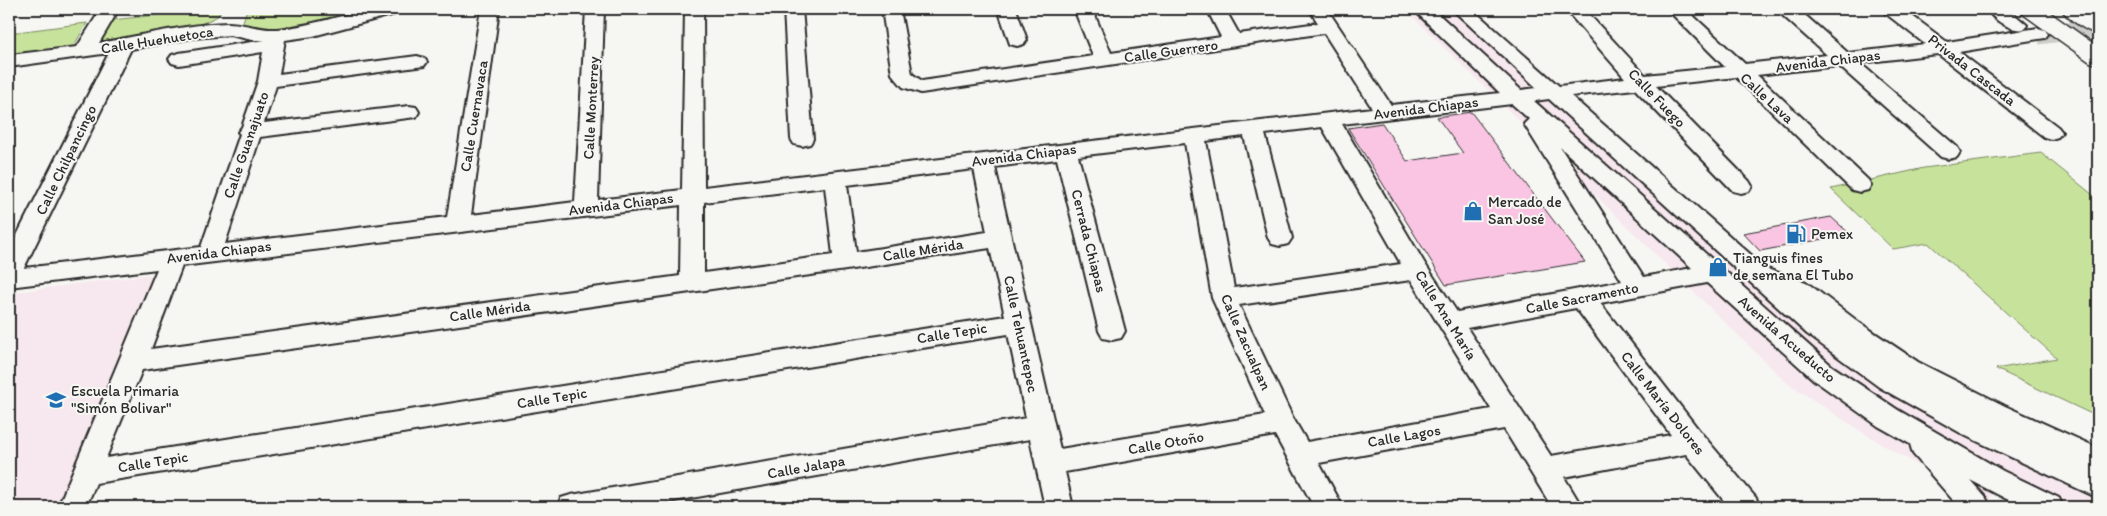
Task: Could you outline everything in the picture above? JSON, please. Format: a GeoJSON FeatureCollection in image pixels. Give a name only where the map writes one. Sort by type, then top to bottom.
{"type":"FeatureCollection","features":[{"type":"Feature","properties":{"kind":"highway"},"geometry":{"type":"LineString","coordinates":[[2031,9],[2098,56]]}},
{"type":"Feature","properties":{"kind":"highway"},"geometry":{"type":"LineString","coordinates":[[2072,9],[2098,27]]}},
{"type":"Feature","properties":{"kind":"street"},"geometry":{"type":"LineString","coordinates":[[84,52],[110,9]]}},
{"type":"Feature","properties":{"kind":"street","name":"Calle Huehuetoca"},"geometry":{"type":"LineString","coordinates":[[9,61],[84,52],[192,32],[232,22],[252,34],[274,40],[313,30],[355,14],[392,9]]}},
{"type":"Feature","properties":{"kind":"street","name":"Calle Cuernavaca"},"geometry":{"type":"LineString","coordinates":[[458,223],[490,9]]}},
{"type":"Feature","properties":{"kind":"street","name":"Calle Monterrey"},"geometry":{"type":"LineString","coordinates":[[586,208],[595,9]]}},
{"type":"Feature","properties":{"kind":"street"},"geometry":{"type":"LineString","coordinates":[[692,283],[694,9]]}},
{"type":"Feature","properties":{"kind":"street"},"geometry":{"type":"LineString","coordinates":[[793,9],[802,139]]}},
{"type":"Feature","properties":{"kind":"street","name":"Calle Guerrero"},"geometry":{"type":"LineString","coordinates":[[891,9],[902,74],[905,80],[921,87],[1329,27]]}},
{"type":"Feature","properties":{"kind":"street"},"geometry":{"type":"LineString","coordinates":[[1007,9],[1017,40]]}},
{"type":"Feature","properties":{"kind":"street"},"geometry":{"type":"LineString","coordinates":[[1083,9],[1105,61]]}},
{"type":"Feature","properties":{"kind":"street"},"geometry":{"type":"LineString","coordinates":[[1216,9],[1233,42]]}},
{"type":"Feature","properties":{"kind":"street"},"geometry":{"type":"LineString","coordinates":[[1318,9],[1386,113]]}},
{"type":"Feature","properties":{"kind":"street","name":"Avenida Acueducto"},"geometry":{"type":"LineString","coordinates":[[1422,9],[1823,373],[1911,432],[1992,479],[2049,507]]}},
{"type":"Feature","properties":{"kind":"street","name":"Avenida Acueducto"},"geometry":{"type":"LineString","coordinates":[[1461,9],[1816,327],[1888,380],[1976,428],[2098,486]]}},
{"type":"Feature","properties":{"kind":"street"},"geometry":{"type":"LineString","coordinates":[[1481,9],[1539,61],[1546,87]]}},
{"type":"Feature","properties":{"kind":"street","name":"Calle Fuego"},"geometry":{"type":"LineString","coordinates":[[1574,9],[1640,82],[1741,186]]}},
{"type":"Feature","properties":{"kind":"street","name":"Calle Lava"},"geometry":{"type":"LineString","coordinates":[[1676,9],[1860,185]]}},
{"type":"Feature","properties":{"kind":"street","name":"Privada Cascada"},"geometry":{"type":"LineString","coordinates":[[1892,9],[1949,47],[2051,132]]}},
{"type":"Feature","properties":{"kind":"street"},"geometry":{"type":"LineString","coordinates":[[1949,47],[1959,35],[2018,25],[1996,9]]}},
{"type":"Feature","properties":{"kind":"street"},"geometry":{"type":"LineString","coordinates":[[1788,10],[1949,152]]}},
{"type":"Feature","properties":{"kind":"street","name":"Avenida Chiapas"},"geometry":{"type":"LineString","coordinates":[[9,276],[210,254],[1066,150],[1518,98],[1546,87],[1640,82],[1844,60],[2038,34]]}},
{"type":"Feature","properties":{"kind":"street"},"geometry":{"type":"LineString","coordinates":[[179,59],[274,40]]}},
{"type":"Feature","properties":{"kind":"street","name":"Calle Guanajuato"},"geometry":{"type":"LineString","coordinates":[[210,254],[249,132],[268,81],[274,40]]}},
{"type":"Feature","properties":{"kind":"street","name":"Calle Chilpancingo"},"geometry":{"type":"LineString","coordinates":[[9,276],[123,45]]}},
{"type":"Feature","properties":{"kind":"street"},"geometry":{"type":"LineString","coordinates":[[268,81],[417,62]]}},
{"type":"Feature","properties":{"kind":"street"},"geometry":{"type":"LineString","coordinates":[[1518,98],[1638,287]]}},
{"type":"Feature","properties":{"kind":"street"},"geometry":{"type":"LineString","coordinates":[[249,132],[409,112]]}},
{"type":"Feature","properties":{"kind":"street","name":"Calle Ana María"},"geometry":{"type":"LineString","coordinates":[[1329,120],[1417,270],[1568,507]]}},
{"type":"Feature","properties":{"kind":"street"},"geometry":{"type":"LineString","coordinates":[[1253,128],[1280,238]]}},
{"type":"Feature","properties":{"kind":"street","name":"Calle Zacualpan"},"geometry":{"type":"LineString","coordinates":[[1194,135],[1224,298],[1282,423],[1329,507]]}},
{"type":"Feature","properties":{"kind":"street","name":"Cerrada Chiapas"},"geometry":{"type":"LineString","coordinates":[[1066,150],[1112,331]]}},
{"type":"Feature","properties":{"kind":"street","name":"Calle Tehuantepec"},"geometry":{"type":"LineString","coordinates":[[983,160],[1059,507]]}},
{"type":"Feature","properties":{"kind":"street"},"geometry":{"type":"LineString","coordinates":[[835,178],[846,262]]}},
{"type":"Feature","properties":{"kind":"street","name":"Calle Mérida"},"geometry":{"type":"LineString","coordinates":[[134,361],[846,262],[1000,238]]}},
{"type":"Feature","properties":{"kind":"street"},"geometry":{"type":"LineString","coordinates":[[72,507],[134,361],[173,258]]}},
{"type":"Feature","properties":{"kind":"street"},"geometry":{"type":"LineString","coordinates":[[1224,298],[1417,270]]}},
{"type":"Feature","properties":{"kind":"street","name":"Calle Sacramento"},"geometry":{"type":"LineString","coordinates":[[1451,322],[1712,273]]}},
{"type":"Feature","properties":{"kind":"street"},"geometry":{"type":"LineString","coordinates":[[1758,275],[1797,288],[1851,330],[1909,369],[1995,414],[2098,461]]}},
{"type":"Feature","properties":{"kind":"street","name":"Calle María Dolores"},"geometry":{"type":"LineString","coordinates":[[1582,298],[1692,442],[1746,507]]}},
{"type":"Feature","properties":{"kind":"street","name":"Calle Tepic"},"geometry":{"type":"LineString","coordinates":[[86,473],[1018,323]]}},
{"type":"Feature","properties":{"kind":"street","name":"Calle Lagos"},"geometry":{"type":"LineString","coordinates":[[1300,455],[1509,417]]}},
{"type":"Feature","properties":{"kind":"street","name":"Calle Otoño"},"geometry":{"type":"LineString","coordinates":[[1049,463],[1282,423]]}},
{"type":"Feature","properties":{"kind":"street","name":"Calle Jalapa"},"geometry":{"type":"LineString","coordinates":[[571,507],[651,501],[1041,426]]}},
{"type":"Feature","properties":{"kind":"street"},"geometry":{"type":"LineString","coordinates":[[1911,432],[1976,507]]}},
{"type":"Feature","properties":{"kind":"street"},"geometry":{"type":"LineString","coordinates":[[1544,469],[1692,442]]}},
{"type":"Feature","properties":{"kind":"shaded area","name":"Tianguis fines de semana El Tubo"},"geometry":{"type":"Polygon","coordinates":[[[1405,9],[1476,9],[1825,317],[1989,421],[2098,472],[2098,507],[2025,507],[1994,492],[1985,505],[1864,433],[1785,381],[1405,9]]]}},
{"type":"Feature","properties":{"kind":"shaded area","name":"Escuela Primaria \"Simón Bolivar\""},"geometry":{"type":"Polygon","coordinates":[[[155,274],[59,507],[9,507],[9,293],[155,274]]]}},
{"type":"Feature","properties":{"kind":"green space"},"geometry":{"type":"Polygon","coordinates":[[[222,9],[218,16],[199,25],[97,44],[112,20],[222,9]]]}},
{"type":"Feature","properties":{"kind":"green space"},"geometry":{"type":"Polygon","coordinates":[[[247,9],[339,9],[340,13],[335,17],[308,26],[273,31],[242,25],[247,9]]]}},
{"type":"Feature","properties":{"kind":"green space"},"geometry":{"type":"Polygon","coordinates":[[[87,23],[72,49],[9,58],[9,33],[87,23]]]}},
{"type":"Feature","properties":{"kind":"green space"},"geometry":{"type":"Polygon","coordinates":[[[2041,153],[2098,199],[2098,417],[1996,369],[2057,358],[1928,243],[1893,249],[1831,189],[1924,168],[2041,153]]]}},
{"type":"Feature","properties":{"kind":"building","name":"Mercado de San José"},"geometry":{"type":"Polygon","coordinates":[[[1471,112],[1585,262],[1446,285],[1348,128],[1382,123],[1407,161],[1463,153],[1437,117],[1471,112]]]}},
{"type":"Feature","properties":{"kind":"building","name":"Pemex"},"geometry":{"type":"Polygon","coordinates":[[[1831,217],[1850,234],[1760,251],[1743,233],[1831,217]]]}},
{"type":"Feature","properties":{"kind":"tunnel"},"geometry":{"type":"LineString","coordinates":[[2038,34],[2098,26]]}},
{"type":"Feature","properties":{"kind":"place","name":"Mercado de San José"},"geometry":{"type":"Point","coordinates":[1473,211]}},
{"type":"Feature","properties":{"kind":"place","name":"Pemex"},"geometry":{"type":"Point","coordinates":[1796,234]}},
{"type":"Feature","properties":{"kind":"place","name":"Tianguis fines de semana El Tubo"},"geometry":{"type":"Point","coordinates":[1718,267]}},
{"type":"Feature","properties":{"kind":"place","name":"Escuela Primaria \"Simón Bolivar\""},"geometry":{"type":"Point","coordinates":[56,400]}}]}
